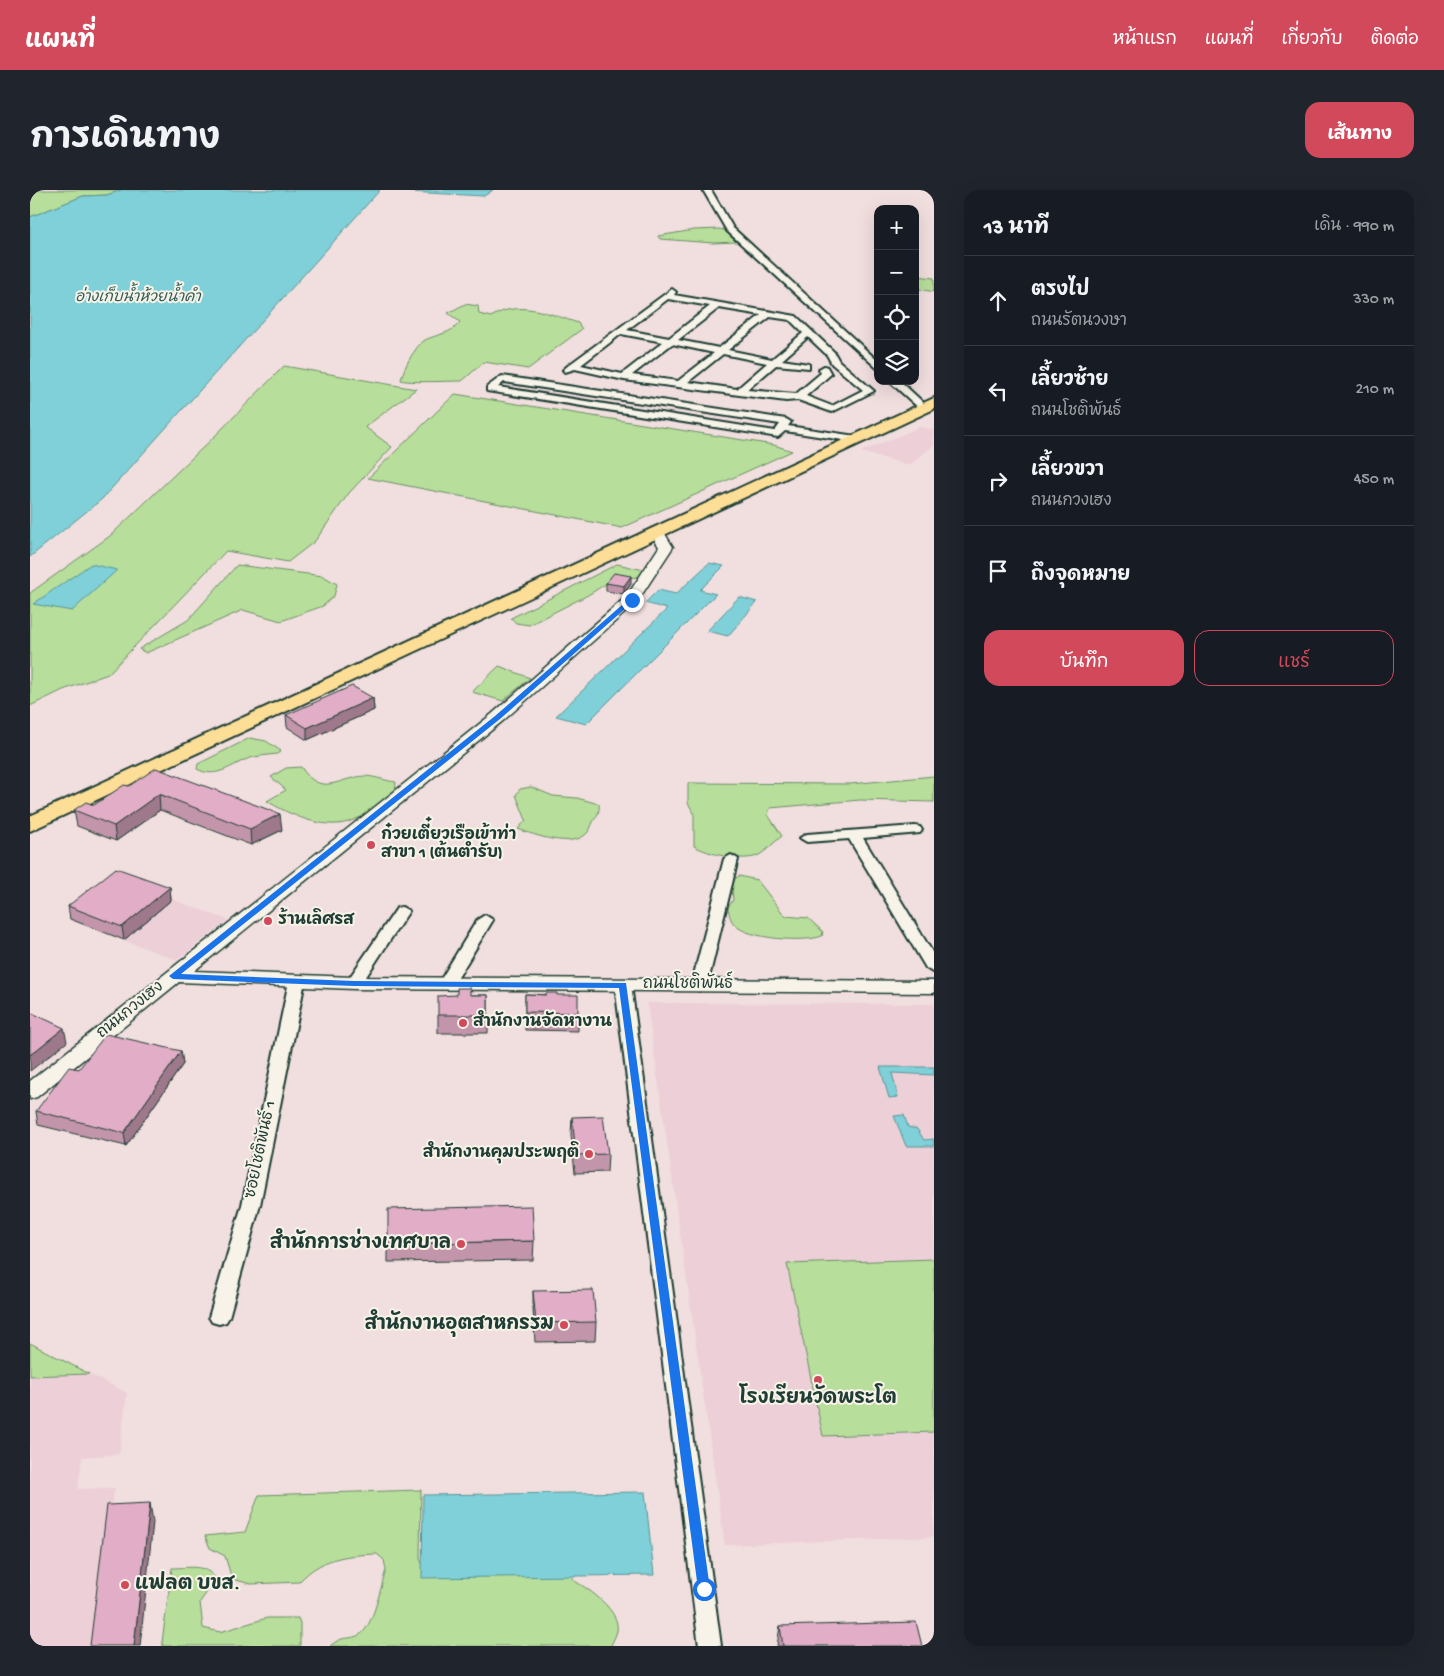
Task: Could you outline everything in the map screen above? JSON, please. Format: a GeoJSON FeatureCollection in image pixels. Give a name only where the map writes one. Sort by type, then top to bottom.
{"type":"FeatureCollection","features":[{"type":"Feature","properties":{"kind":"main road"},"geometry":{"type":"LineString","coordinates":[[30,824],[929,406]]}},
{"type":"Feature","properties":{"kind":"street"},"geometry":{"type":"LineString","coordinates":[[707,190],[730,229],[874,362]]}},
{"type":"Feature","properties":{"kind":"street"},"geometry":{"type":"LineString","coordinates":[[564,372],[669,294],[717,305],[793,318],[831,354],[835,362],[869,390],[832,408],[799,397],[786,398],[624,377],[573,366]]}},
{"type":"Feature","properties":{"kind":"street"},"geometry":{"type":"LineString","coordinates":[[624,377],[717,305]]}},
{"type":"Feature","properties":{"kind":"street"},"geometry":{"type":"LineString","coordinates":[[680,384],[768,314]]}},
{"type":"Feature","properties":{"kind":"street"},"geometry":{"type":"LineString","coordinates":[[619,332],[774,362],[824,369],[834,367],[835,362]]}},
{"type":"Feature","properties":{"kind":"street"},"geometry":{"type":"LineString","coordinates":[[739,392],[808,333]]}},
{"type":"Feature","properties":{"kind":"street"},"geometry":{"type":"LineString","coordinates":[[806,366],[806,360],[816,358],[835,362],[870,359]]}},
{"type":"Feature","properties":{"kind":"street"},"geometry":{"type":"LineString","coordinates":[[799,397],[826,374],[824,369]]}},
{"type":"Feature","properties":{"kind":"street"},"geometry":{"type":"LineString","coordinates":[[502,379],[786,422],[782,428],[778,434],[490,389],[502,379]]}},
{"type":"Feature","properties":{"kind":"street"},"geometry":{"type":"LineString","coordinates":[[900,385],[929,406]]}},
{"type":"Feature","properties":{"kind":"street"},"geometry":{"type":"LineString","coordinates":[[782,428],[856,439]]}},
{"type":"Feature","properties":{"kind":"street","name":"ถนนกวงเฮง"},"geometry":{"type":"LineString","coordinates":[[30,1092],[498,717],[632,600],[666,547],[657,532]]}},
{"type":"Feature","properties":{"kind":"street"},"geometry":{"type":"LineString","coordinates":[[807,838],[915,830]]}},
{"type":"Feature","properties":{"kind":"street"},"geometry":{"type":"LineString","coordinates":[[852,834],[934,968]]}},
{"type":"Feature","properties":{"kind":"street"},"geometry":{"type":"LineString","coordinates":[[699,986],[730,859]]}},
{"type":"Feature","properties":{"kind":"street"},"geometry":{"type":"LineString","coordinates":[[354,983],[402,911]]}},
{"type":"Feature","properties":{"kind":"street"},"geometry":{"type":"LineString","coordinates":[[446,984],[485,920]]}},
{"type":"Feature","properties":{"kind":"street","name":"ถนนโชติพันธ์"},"geometry":{"type":"LineString","coordinates":[[173,976],[354,983],[934,987]]}},
{"type":"Feature","properties":{"kind":"street","name":"ซอยโชติพันธ์ 1"},"geometry":{"type":"LineString","coordinates":[[219,1317],[251,1205],[297,981]]}},
{"type":"Feature","properties":{"kind":"street"},"geometry":{"type":"LineString","coordinates":[[623,985],[710,1646]]}},
{"type":"Feature","properties":{"kind":"shaded area"},"geometry":{"type":"Polygon","coordinates":[[[920,427],[934,430],[934,445],[910,465],[861,452],[920,427]]]}},
{"type":"Feature","properties":{"kind":"shaded area"},"geometry":{"type":"Polygon","coordinates":[[[116,879],[228,920],[177,960],[67,919],[116,879]]]}},
{"type":"Feature","properties":{"kind":"shaded area","name":"โรงเรียนวัดพระโต"},"geometry":{"type":"Polygon","coordinates":[[[647,1003],[934,1004],[934,1537],[725,1545],[647,1003]]]}},
{"type":"Feature","properties":{"kind":"shaded area"},"geometry":{"type":"Polygon","coordinates":[[[89,1374],[127,1393],[119,1454],[82,1457],[78,1489],[115,1488],[111,1505],[93,1646],[30,1646],[30,1376],[89,1374]]]}},
{"type":"Feature","properties":{"kind":"green space"},"geometry":{"type":"Polygon","coordinates":[[[30,190],[121,190],[107,195],[83,196],[30,217],[30,190]]]}},
{"type":"Feature","properties":{"kind":"green space"},"geometry":{"type":"Polygon","coordinates":[[[694,230],[724,230],[736,242],[713,243],[660,239],[658,236],[694,230]]]}},
{"type":"Feature","properties":{"kind":"green space"},"geometry":{"type":"Polygon","coordinates":[[[919,276],[934,278],[934,292],[919,289],[919,276]]]}},
{"type":"Feature","properties":{"kind":"green space"},"geometry":{"type":"Polygon","coordinates":[[[465,304],[478,306],[479,314],[491,317],[512,309],[545,312],[578,323],[582,329],[528,369],[484,362],[462,381],[420,382],[401,380],[407,364],[417,347],[425,340],[457,326],[460,322],[448,313],[465,304]]]}},
{"type":"Feature","properties":{"kind":"green space"},"geometry":{"type":"Polygon","coordinates":[[[284,366],[416,389],[365,427],[392,447],[349,493],[315,541],[288,562],[226,551],[108,674],[63,690],[30,706],[30,593],[110,536],[213,438],[284,366]]]}},
{"type":"Feature","properties":{"kind":"green space"},"geometry":{"type":"Polygon","coordinates":[[[455,394],[774,445],[792,451],[622,528],[368,478],[455,394]]]}},
{"type":"Feature","properties":{"kind":"green space"},"geometry":{"type":"Polygon","coordinates":[[[617,564],[644,570],[645,574],[637,577],[612,580],[588,595],[529,625],[516,623],[511,618],[617,564]]]}},
{"type":"Feature","properties":{"kind":"green space"},"geometry":{"type":"Polygon","coordinates":[[[237,565],[323,576],[337,584],[334,596],[323,606],[281,621],[243,610],[146,653],[139,649],[188,620],[237,565]]]}},
{"type":"Feature","properties":{"kind":"green space"},"geometry":{"type":"Polygon","coordinates":[[[499,666],[530,678],[503,701],[472,692],[499,666]]]}},
{"type":"Feature","properties":{"kind":"green space"},"geometry":{"type":"Polygon","coordinates":[[[250,738],[266,741],[281,751],[277,754],[250,758],[218,772],[204,772],[197,769],[198,764],[250,738]]]}},
{"type":"Feature","properties":{"kind":"green space"},"geometry":{"type":"Polygon","coordinates":[[[301,767],[308,776],[316,782],[323,784],[364,776],[396,782],[395,794],[366,814],[348,822],[328,824],[306,819],[285,811],[267,801],[286,790],[271,777],[286,768],[301,767]]]}},
{"type":"Feature","properties":{"kind":"green space"},"geometry":{"type":"Polygon","coordinates":[[[934,776],[934,802],[860,800],[770,808],[768,815],[782,836],[760,854],[751,858],[734,858],[708,852],[694,846],[694,813],[688,803],[688,783],[850,784],[934,776]]]}},
{"type":"Feature","properties":{"kind":"green space"},"geometry":{"type":"Polygon","coordinates":[[[531,787],[553,796],[577,798],[599,804],[598,814],[589,831],[581,838],[563,840],[543,837],[518,829],[526,820],[516,795],[520,789],[531,787]]]}},
{"type":"Feature","properties":{"kind":"green space"},"geometry":{"type":"Polygon","coordinates":[[[739,876],[757,880],[785,916],[808,918],[823,932],[822,936],[803,939],[777,938],[752,934],[735,925],[729,914],[728,907],[733,900],[731,881],[739,876]]]}},
{"type":"Feature","properties":{"kind":"green space"},"geometry":{"type":"Polygon","coordinates":[[[934,1259],[934,1432],[823,1436],[787,1264],[934,1259]]]}},
{"type":"Feature","properties":{"kind":"green space"},"geometry":{"type":"Polygon","coordinates":[[[30,1343],[89,1374],[30,1376],[30,1343]]]}},
{"type":"Feature","properties":{"kind":"green space"},"geometry":{"type":"Polygon","coordinates":[[[421,1490],[420,1559],[427,1573],[568,1565],[573,1580],[602,1601],[614,1616],[617,1623],[617,1631],[611,1646],[330,1646],[339,1640],[355,1637],[364,1631],[376,1606],[386,1570],[384,1560],[377,1554],[354,1555],[325,1563],[307,1574],[299,1582],[251,1584],[232,1579],[225,1556],[210,1548],[205,1536],[245,1532],[259,1495],[421,1490]]]}},
{"type":"Feature","properties":{"kind":"green space"},"geometry":{"type":"Polygon","coordinates":[[[172,1568],[202,1568],[216,1579],[200,1602],[203,1628],[220,1632],[267,1618],[298,1618],[300,1623],[300,1646],[163,1646],[172,1568]]]}},
{"type":"Feature","properties":{"kind":"water","name":"อ่างเก็บน้ำห้วยน้ำคำ"},"geometry":{"type":"Polygon","coordinates":[[[121,190],[380,190],[102,499],[30,557],[30,217],[83,196],[107,195],[121,190]]]}},
{"type":"Feature","properties":{"kind":"water"},"geometry":{"type":"Polygon","coordinates":[[[412,190],[493,190],[484,196],[409,192],[412,190]]]}},
{"type":"Feature","properties":{"kind":"water"},"geometry":{"type":"Polygon","coordinates":[[[709,563],[724,566],[700,590],[716,594],[586,724],[556,716],[667,609],[645,603],[658,590],[676,594],[709,563]]]}},
{"type":"Feature","properties":{"kind":"water"},"geometry":{"type":"Polygon","coordinates":[[[91,564],[117,570],[72,611],[33,604],[91,564]]]}},
{"type":"Feature","properties":{"kind":"water"},"geometry":{"type":"Polygon","coordinates":[[[739,597],[757,602],[728,636],[707,631],[739,597]]]}},
{"type":"Feature","properties":{"kind":"water"},"geometry":{"type":"Polygon","coordinates":[[[880,1067],[934,1067],[934,1075],[892,1073],[898,1097],[889,1098],[880,1067]]]}},
{"type":"Feature","properties":{"kind":"water"},"geometry":{"type":"Polygon","coordinates":[[[904,1115],[908,1127],[917,1129],[924,1140],[934,1139],[934,1146],[906,1146],[894,1116],[904,1115]]]}},
{"type":"Feature","properties":{"kind":"water"},"geometry":{"type":"Polygon","coordinates":[[[645,1492],[654,1575],[422,1578],[423,1495],[645,1492]]]}},
{"type":"Feature","properties":{"kind":"building"},"geometry":{"type":"Polygon","coordinates":[[[614,573],[631,576],[624,586],[606,583],[614,573]]]}},
{"type":"Feature","properties":{"kind":"building"},"geometry":{"type":"Polygon","coordinates":[[[352,686],[373,698],[307,728],[286,715],[352,686]]]}},
{"type":"Feature","properties":{"kind":"building"},"geometry":{"type":"Polygon","coordinates":[[[156,768],[280,814],[250,829],[159,794],[114,826],[74,810],[86,802],[94,805],[124,785],[129,786],[156,768]]]}},
{"type":"Feature","properties":{"kind":"building"},"geometry":{"type":"Polygon","coordinates":[[[116,868],[170,887],[122,927],[68,906],[116,868]]]}},
{"type":"Feature","properties":{"kind":"building"},"geometry":{"type":"Polygon","coordinates":[[[457,988],[470,988],[470,995],[488,995],[488,1015],[438,1015],[438,996],[457,995],[457,988]]]}},
{"type":"Feature","properties":{"kind":"building"},"geometry":{"type":"Polygon","coordinates":[[[546,993],[578,995],[578,1013],[525,1012],[525,994],[546,995],[546,993]]]}},
{"type":"Feature","properties":{"kind":"building"},"geometry":{"type":"Polygon","coordinates":[[[30,1012],[64,1028],[30,1055],[30,1012]]]}},
{"type":"Feature","properties":{"kind":"building"},"geometry":{"type":"Polygon","coordinates":[[[106,1034],[181,1051],[124,1133],[36,1111],[69,1067],[79,1069],[106,1034]]]}},
{"type":"Feature","properties":{"kind":"building"},"geometry":{"type":"Polygon","coordinates":[[[603,1116],[608,1154],[576,1155],[572,1117],[603,1116]]]}},
{"type":"Feature","properties":{"kind":"building"},"geometry":{"type":"Polygon","coordinates":[[[532,1206],[534,1241],[388,1244],[388,1209],[532,1206]]]}},
{"type":"Feature","properties":{"kind":"building"},"geometry":{"type":"Polygon","coordinates":[[[593,1290],[596,1322],[536,1323],[533,1291],[593,1290]]]}},
{"type":"Feature","properties":{"kind":"building","name":"แฟลต บขส."},"geometry":{"type":"Polygon","coordinates":[[[150,1503],[134,1646],[90,1646],[107,1505],[150,1503]]]}},
{"type":"Feature","properties":{"kind":"building"},"geometry":{"type":"Polygon","coordinates":[[[916,1622],[922,1646],[783,1646],[780,1626],[916,1622]]]}},
{"type":"Feature","properties":{"kind":"place","name":"ก๋วยเตี๋ยวเรือเข้าท่า สาขา 1 (ต้นตำรับ)"},"geometry":{"type":"Point","coordinates":[371,845]}},
{"type":"Feature","properties":{"kind":"place","name":"ร้านเลิศรส"},"geometry":{"type":"Point","coordinates":[268,921]}},
{"type":"Feature","properties":{"kind":"place","name":"สำนักงานจัดหางาน"},"geometry":{"type":"Point","coordinates":[463,1023]}},
{"type":"Feature","properties":{"kind":"place","name":"สำนักงานคุมประพฤติ"},"geometry":{"type":"Point","coordinates":[589,1154]}},
{"type":"Feature","properties":{"kind":"place","name":"สำนักการช่างเทศบาล"},"geometry":{"type":"Point","coordinates":[461,1244]}},
{"type":"Feature","properties":{"kind":"place","name":"สำนักงานอุตสาหกรรม"},"geometry":{"type":"Point","coordinates":[564,1325]}},
{"type":"Feature","properties":{"kind":"place","name":"โรงเรียนวัดพระโต"},"geometry":{"type":"Point","coordinates":[818,1380]}},
{"type":"Feature","properties":{"kind":"place","name":"แฟลต บขส."},"geometry":{"type":"Point","coordinates":[125,1585]}},
{"type":"Feature","properties":{"kind":"route"},"geometry":{"type":"LineString","coordinates":[[632,600],[498,717],[173,976],[354,983],[623,985],[687,1474],[704,1589]]}}]}
